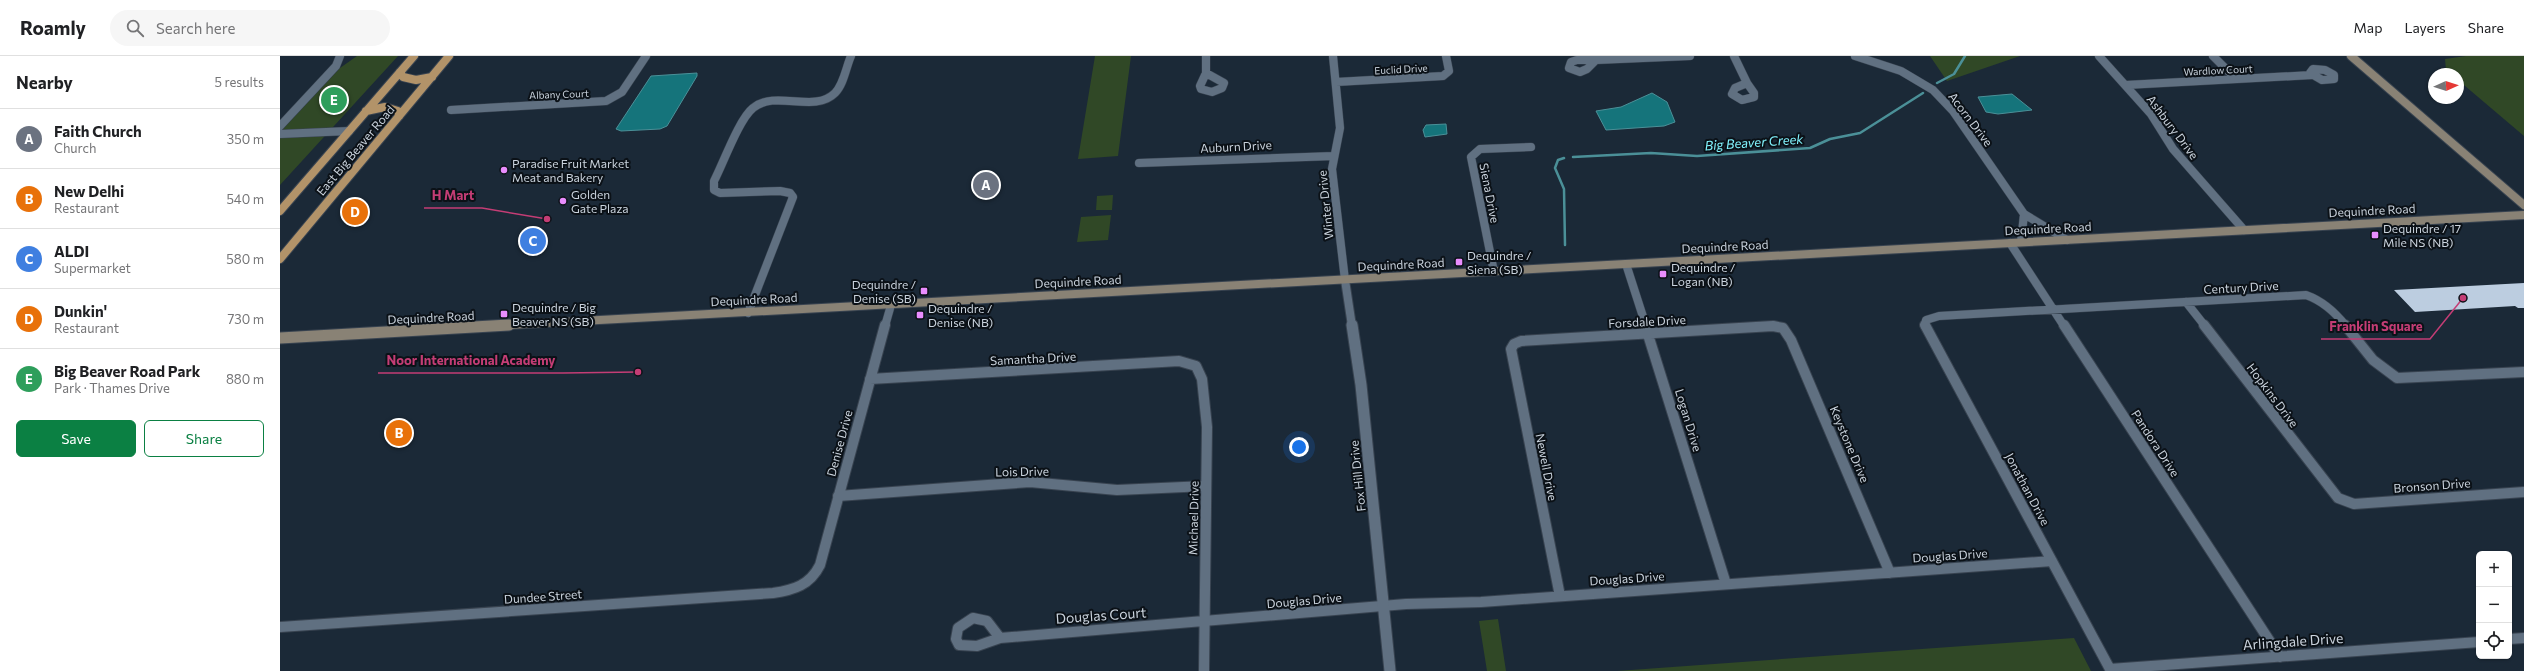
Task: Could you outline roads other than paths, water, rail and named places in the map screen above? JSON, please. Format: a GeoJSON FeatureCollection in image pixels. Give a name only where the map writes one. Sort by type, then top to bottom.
{"type":"FeatureCollection","features":[{"type":"Feature","properties":{"kind":"main road","name":"East Big Beaver Road"},"geometry":{"type":"LineString","coordinates":[[280,211],[414,56]]}},
{"type":"Feature","properties":{"kind":"main road","name":"East Big Beaver Road"},"geometry":{"type":"LineString","coordinates":[[280,259],[449,56]]}},
{"type":"Feature","properties":{"kind":"main road"},"geometry":{"type":"LineString","coordinates":[[2351,56],[2524,205]]}},
{"type":"Feature","properties":{"kind":"main road"},"geometry":{"type":"LineString","coordinates":[[400,72],[403,77],[410,80],[432,77]]}},
{"type":"Feature","properties":{"kind":"main road"},"geometry":{"type":"LineString","coordinates":[[366,111],[390,108],[398,111],[400,116]]}},
{"type":"Feature","properties":{"kind":"main road","name":"Dequindre Road"},"geometry":{"type":"LineString","coordinates":[[280,338],[2524,215]]}},
{"type":"Feature","properties":{"kind":"street"},"geometry":{"type":"LineString","coordinates":[[280,126],[339,63],[340,56]]}},
{"type":"Feature","properties":{"kind":"street","name":"Albany Court"},"geometry":{"type":"LineString","coordinates":[[450,110],[606,101],[622,92],[646,56]]}},
{"type":"Feature","properties":{"kind":"street"},"geometry":{"type":"LineString","coordinates":[[748,313],[793,197],[790,193],[780,191],[720,193],[714,190],[714,181],[751,108],[766,102],[819,99],[832,95],[838,88],[851,56]]}},
{"type":"Feature","properties":{"kind":"street"},"geometry":{"type":"LineString","coordinates":[[1206,56],[1206,72]]}},
{"type":"Feature","properties":{"kind":"street","name":"Winter Drive"},"geometry":{"type":"LineString","coordinates":[[1333,56],[1340,128],[1332,169],[1334,198],[1346,280]]}},
{"type":"Feature","properties":{"kind":"street","name":"Euclid Drive"},"geometry":{"type":"LineString","coordinates":[[1336,82],[1443,76],[1449,71],[1446,56]]}},
{"type":"Feature","properties":{"kind":"street"},"geometry":{"type":"LineString","coordinates":[[1596,60],[1690,56]]}},
{"type":"Feature","properties":{"kind":"street"},"geometry":{"type":"LineString","coordinates":[[1734,56],[1747,83]]}},
{"type":"Feature","properties":{"kind":"street","name":"Acorn Drive"},"geometry":{"type":"LineString","coordinates":[[1856,56],[1900,71],[1918,80],[1940,96],[1953,111],[2024,214],[2067,240]]}},
{"type":"Feature","properties":{"kind":"street","name":"Ashbury Drive"},"geometry":{"type":"LineString","coordinates":[[2099,56],[2151,114],[2173,149],[2244,230]]}},
{"type":"Feature","properties":{"kind":"street"},"geometry":{"type":"LineString","coordinates":[[2213,56],[2236,79]]}},
{"type":"Feature","properties":{"kind":"street","name":"Wardlow Court"},"geometry":{"type":"LineString","coordinates":[[2126,85],[2312,75]]}},
{"type":"Feature","properties":{"kind":"street"},"geometry":{"type":"LineString","coordinates":[[280,134],[349,131]]}},
{"type":"Feature","properties":{"kind":"street","name":"Siena Drive"},"geometry":{"type":"LineString","coordinates":[[1494,272],[1471,157],[1480,149],[1531,147]]}},
{"type":"Feature","properties":{"kind":"street","name":"Auburn Drive"},"geometry":{"type":"LineString","coordinates":[[1139,163],[1295,156],[1334,156]]}},
{"type":"Feature","properties":{"kind":"street"},"geometry":{"type":"LineString","coordinates":[[2021,242],[2024,214]]}},
{"type":"Feature","properties":{"kind":"street","name":"Pandora Drive"},"geometry":{"type":"LineString","coordinates":[[2010,243],[2280,657]]}},
{"type":"Feature","properties":{"kind":"street","name":"Logan Drive"},"geometry":{"type":"LineString","coordinates":[[1626,264],[1726,584]]}},
{"type":"Feature","properties":{"kind":"street","name":"Fox Hill Drive"},"geometry":{"type":"LineString","coordinates":[[1346,280],[1361,385],[1390,671]]}},
{"type":"Feature","properties":{"kind":"street","name":"Century Drive"},"geometry":{"type":"LineString","coordinates":[[1926,320],[1939,316],[2312,296],[2324,302],[2383,371],[2397,378],[2524,372]]}},
{"type":"Feature","properties":{"kind":"street","name":"Hopkins Drive"},"geometry":{"type":"LineString","coordinates":[[2186,302],[2325,484],[2343,501]]}},
{"type":"Feature","properties":{"kind":"street","name":"Denise Drive"},"geometry":{"type":"LineString","coordinates":[[806,584],[812,579],[820,565],[891,305]]}},
{"type":"Feature","properties":{"kind":"street","name":"Jonathan Drive"},"geometry":{"type":"LineString","coordinates":[[1926,320],[1925,326],[2110,670]]}},
{"type":"Feature","properties":{"kind":"street","name":"Forsdale Drive"},"geometry":{"type":"LineString","coordinates":[[1514,344],[1527,340],[1773,326],[1783,328]]}},
{"type":"Feature","properties":{"kind":"street","name":"Keystone Drive"},"geometry":{"type":"LineString","coordinates":[[1783,328],[1791,340],[1890,573]]}},
{"type":"Feature","properties":{"kind":"street","name":"Newell Drive"},"geometry":{"type":"LineString","coordinates":[[1514,344],[1511,347],[1511,355],[1560,596]]}},
{"type":"Feature","properties":{"kind":"street","name":"Samantha Drive"},"geometry":{"type":"LineString","coordinates":[[870,379],[1179,361],[1196,366]]}},
{"type":"Feature","properties":{"kind":"street","name":"Michael Drive"},"geometry":{"type":"LineString","coordinates":[[1196,366],[1202,379],[1206,405],[1204,671]]}},
{"type":"Feature","properties":{"kind":"street","name":"Lois Drive"},"geometry":{"type":"LineString","coordinates":[[838,496],[1030,482],[1117,490],[1206,486]]}},
{"type":"Feature","properties":{"kind":"street","name":"Bronson Drive"},"geometry":{"type":"LineString","coordinates":[[2343,501],[2354,504],[2524,492]]}},
{"type":"Feature","properties":{"kind":"street","name":"Douglas Drive"},"geometry":{"type":"LineString","coordinates":[[1204,622],[1383,606],[1560,596],[2052,561]]}},
{"type":"Feature","properties":{"kind":"street","name":"Dundee Street"},"geometry":{"type":"LineString","coordinates":[[280,627],[773,593],[793,590],[806,584]]}},
{"type":"Feature","properties":{"kind":"street","name":"Douglas Court"},"geometry":{"type":"LineString","coordinates":[[1000,638],[1204,622]]}},
{"type":"Feature","properties":{"kind":"street"},"geometry":{"type":"LineString","coordinates":[[2512,639],[2524,638]]}},
{"type":"Feature","properties":{"kind":"street","name":"Arlingdale Drive"},"geometry":{"type":"LineString","coordinates":[[2110,670],[2476,642]]}},
{"type":"Feature","properties":{"kind":"waterway","name":"Big Beaver Creek"},"geometry":{"type":"LineString","coordinates":[[1937,83],[1954,74],[1965,56]]}},
{"type":"Feature","properties":{"kind":"waterway","name":"Big Beaver Creek"},"geometry":{"type":"LineString","coordinates":[[1573,157],[1651,153],[1697,156],[1810,148],[1830,139],[1860,133],[1923,93]]}},
{"type":"Feature","properties":{"kind":"waterway","name":"Big Beaver Creek"},"geometry":{"type":"LineString","coordinates":[[1564,158],[1558,160],[1555,168],[1564,189],[1565,245]]}},
{"type":"Feature","properties":{"kind":"place","name":"Big Beaver Road Park"},"geometry":{"type":"Point","coordinates":[334,100]}},
{"type":"Feature","properties":{"kind":"place","name":"Paradise Fruit Market Meat and Bakery"},"geometry":{"type":"Point","coordinates":[504,170]}},
{"type":"Feature","properties":{"kind":"place","name":"Faith Church"},"geometry":{"type":"Point","coordinates":[986,185]}},
{"type":"Feature","properties":{"kind":"place","name":"Golden Gate Plaza"},"geometry":{"type":"Point","coordinates":[563,201]}},
{"type":"Feature","properties":{"kind":"place","name":"Dunkin'"},"geometry":{"type":"Point","coordinates":[355,212]}},
{"type":"Feature","properties":{"kind":"place","name":"H Mart"},"geometry":{"type":"Point","coordinates":[547,219]}},
{"type":"Feature","properties":{"kind":"place","name":"Dequindre / 17 Mile NS (NB)"},"geometry":{"type":"Point","coordinates":[2375,235]}},
{"type":"Feature","properties":{"kind":"place","name":"ALDI"},"geometry":{"type":"Point","coordinates":[533,241]}},
{"type":"Feature","properties":{"kind":"place","name":"Dequindre / Siena (SB)"},"geometry":{"type":"Point","coordinates":[1459,262]}},
{"type":"Feature","properties":{"kind":"place","name":"Dequindre / Logan (NB)"},"geometry":{"type":"Point","coordinates":[1663,274]}},
{"type":"Feature","properties":{"kind":"place","name":"Dequindre / Denise (SB)"},"geometry":{"type":"Point","coordinates":[924,291]}},
{"type":"Feature","properties":{"kind":"place","name":"Franklin Square"},"geometry":{"type":"Point","coordinates":[2463,298]}},
{"type":"Feature","properties":{"kind":"place","name":"Dequindre / Big Beaver NS (SB)"},"geometry":{"type":"Point","coordinates":[504,314]}},
{"type":"Feature","properties":{"kind":"place","name":"Dequindre / Denise (NB)"},"geometry":{"type":"Point","coordinates":[920,315]}},
{"type":"Feature","properties":{"kind":"place","name":"Noor International Academy"},"geometry":{"type":"Point","coordinates":[638,372]}},
{"type":"Feature","properties":{"kind":"place","name":"New Delhi"},"geometry":{"type":"Point","coordinates":[399,433]}}]}
